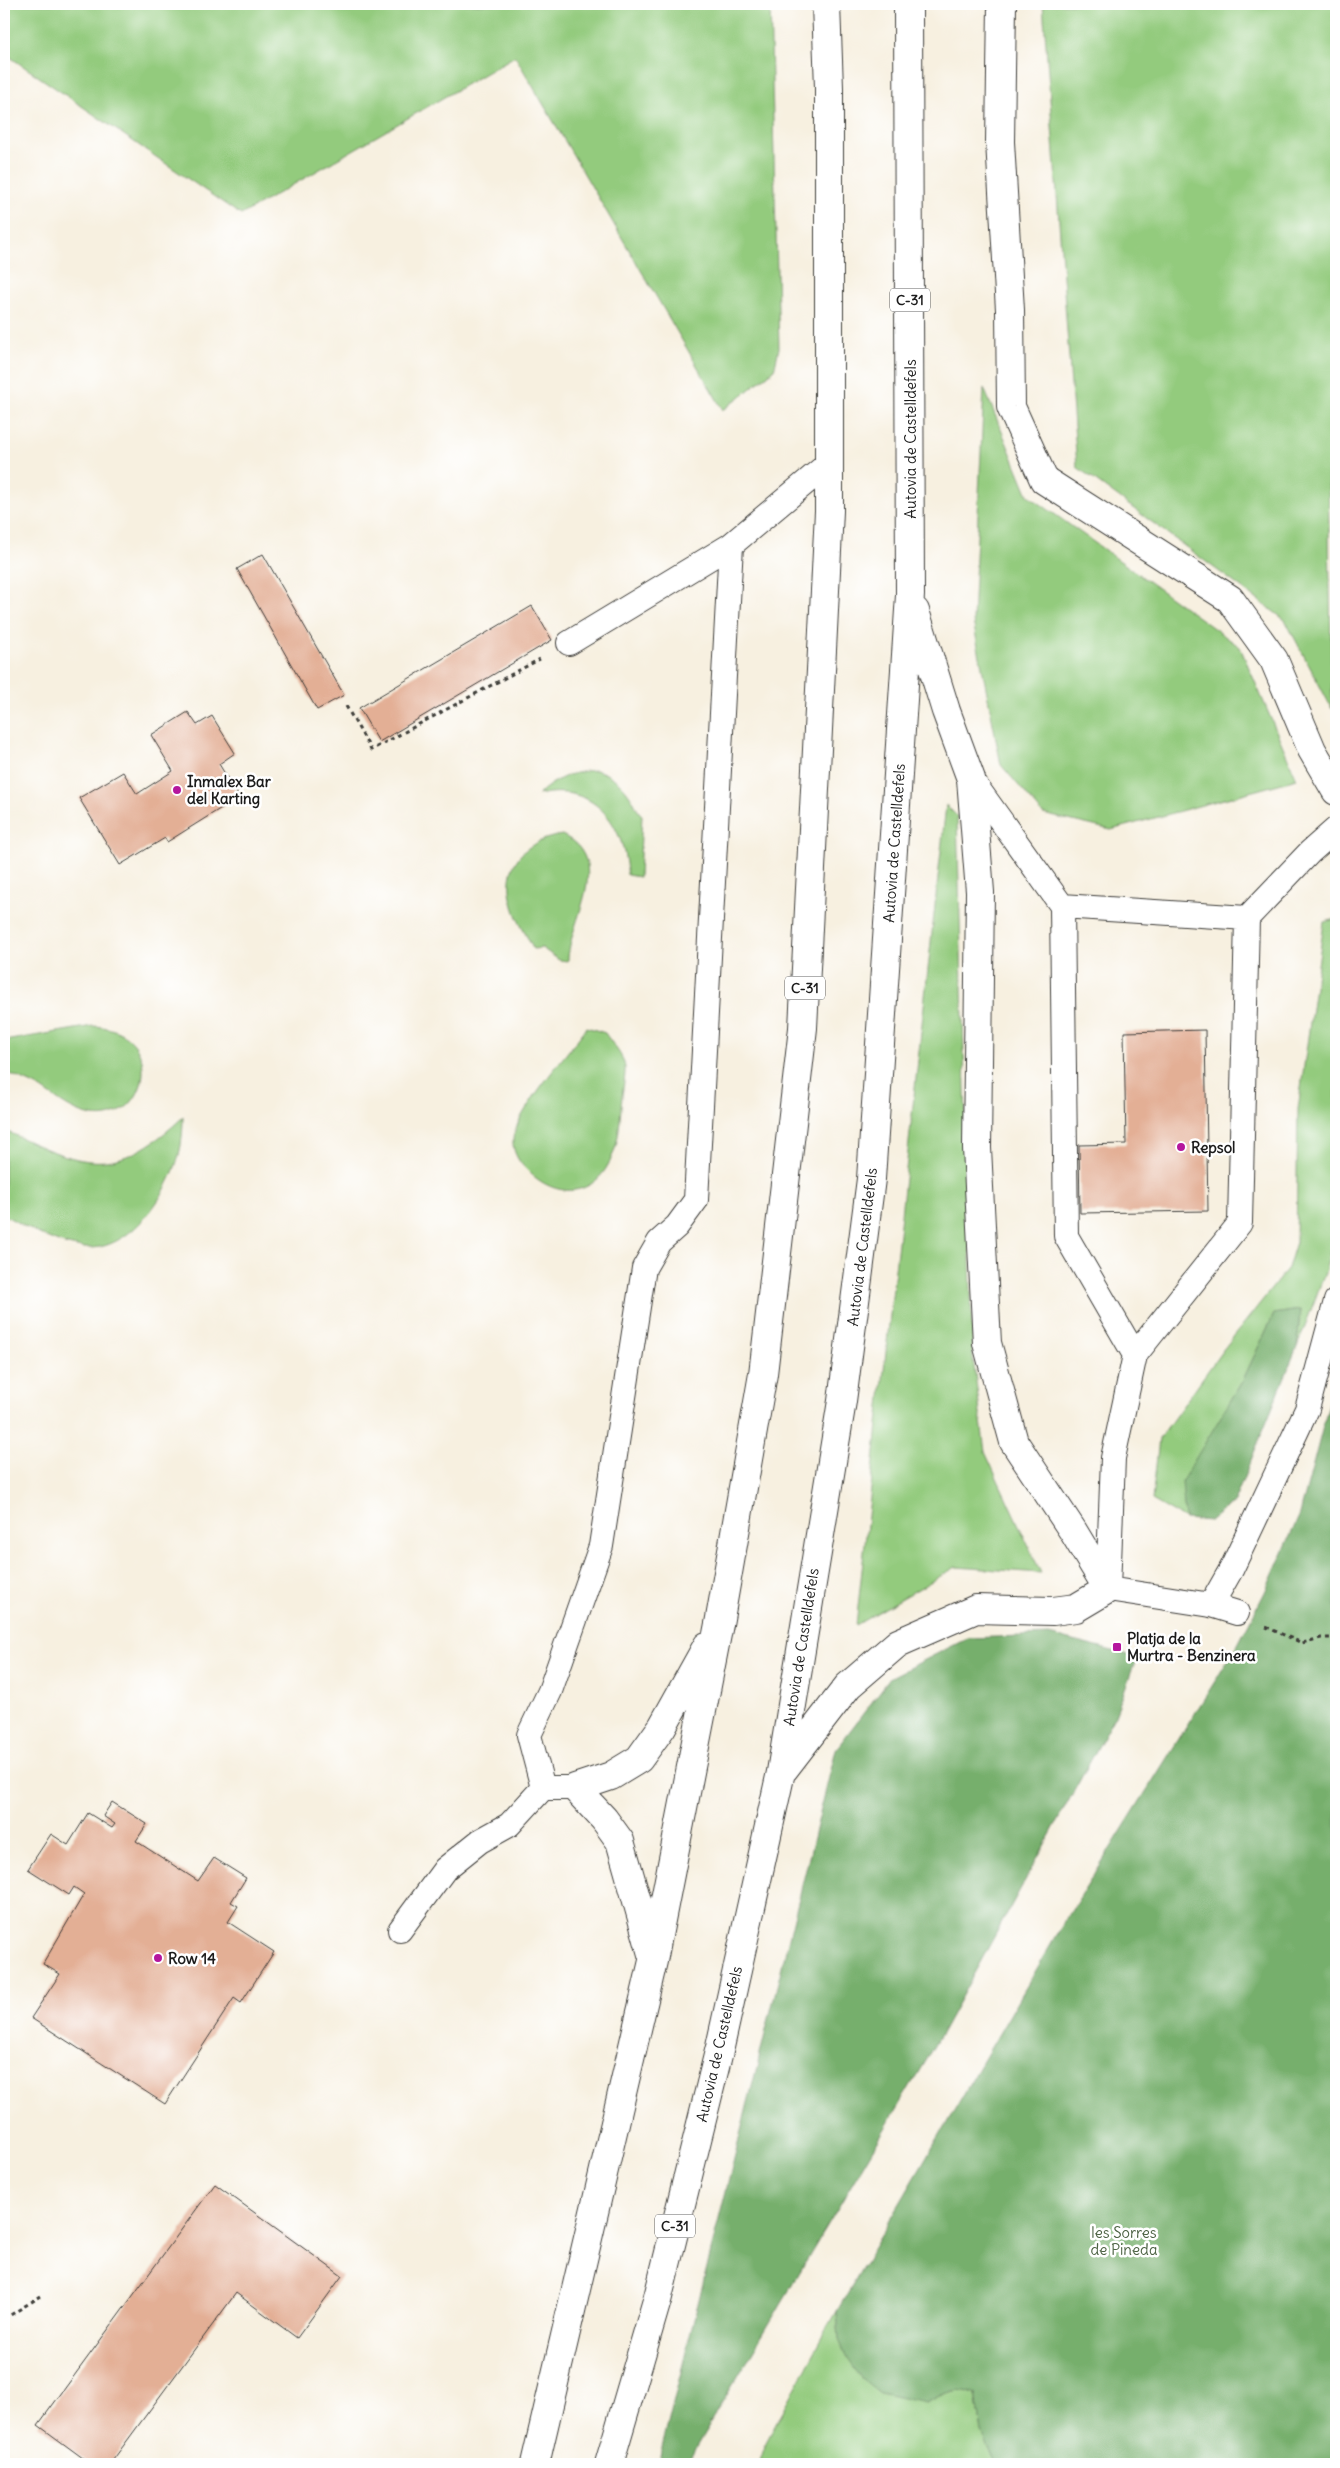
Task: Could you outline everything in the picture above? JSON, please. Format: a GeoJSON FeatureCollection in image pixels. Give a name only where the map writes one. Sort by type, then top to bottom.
{"type":"FeatureCollection","features":[{"type":"Feature","properties":{"kind":"main road","name":"C-31"},"geometry":{"type":"LineString","coordinates":[[535,2464],[653,1961],[720,1624],[763,1374],[804,1028],[829,512],[829,88],[826,4]]}},
{"type":"Feature","properties":{"kind":"main road","name":"Autovia de Castelldefels"},"geometry":{"type":"LineString","coordinates":[[609,2464],[667,2259],[720,2047],[781,1772],[842,1401],[872,1179],[910,595],[908,4]]}},
{"type":"Feature","properties":{"kind":"main road"},"geometry":{"type":"LineString","coordinates":[[1002,4],[1000,142],[1010,310],[1011,407],[1044,480],[1230,598],[1274,660],[1312,750],[1336,791]]}},
{"type":"Feature","properties":{"kind":"main road"},"geometry":{"type":"LineString","coordinates":[[781,1772],[848,1686],[898,1644],[976,1609],[1053,1611],[1076,1608],[1108,1589],[1073,1531],[1014,1442],[988,1343],[977,1148],[980,892],[971,779],[946,711],[910,595]]}},
{"type":"Feature","properties":{"kind":"main road"},"geometry":{"type":"LineString","coordinates":[[653,1961],[620,1841],[604,1819],[575,1788],[611,1776],[639,1759],[662,1727],[720,1624]]}},
{"type":"Feature","properties":{"kind":"lane"},"geometry":{"type":"LineString","coordinates":[[569,643],[731,545],[829,463]]}},
{"type":"Feature","properties":{"kind":"lane"},"geometry":{"type":"LineString","coordinates":[[543,1788],[529,1734],[550,1691],[602,1546],[644,1268],[659,1242],[677,1226],[696,1200],[731,545]]}},
{"type":"Feature","properties":{"kind":"lane"},"geometry":{"type":"LineString","coordinates":[[971,779],[1062,906],[1066,1236],[1136,1355]]}},
{"type":"Feature","properties":{"kind":"lane"},"geometry":{"type":"LineString","coordinates":[[1237,1613],[1211,1605],[1108,1589],[1113,1458],[1136,1355],[1240,1223],[1247,918],[1310,852],[1336,829]]}},
{"type":"Feature","properties":{"kind":"lane"},"geometry":{"type":"LineString","coordinates":[[1062,906],[1247,918]]}},
{"type":"Feature","properties":{"kind":"lane"},"geometry":{"type":"LineString","coordinates":[[1211,1605],[1232,1568],[1306,1409],[1336,1301]]}},
{"type":"Feature","properties":{"kind":"lane"},"geometry":{"type":"LineString","coordinates":[[400,1930],[445,1869],[480,1841],[509,1825],[543,1788],[575,1788]]}},
{"type":"Feature","properties":{"kind":"path"},"geometry":{"type":"LineString","coordinates":[[346,706],[371,750],[569,643]]}},
{"type":"Feature","properties":{"kind":"path"},"geometry":{"type":"LineString","coordinates":[[1237,1613],[1302,1643],[1321,1638],[1336,1638]]}},
{"type":"Feature","properties":{"kind":"path"},"geometry":{"type":"LineString","coordinates":[[4,2319],[41,2296]]}},
{"type":"Feature","properties":{"kind":"green space"},"geometry":{"type":"Polygon","coordinates":[[[4,4],[770,4],[779,348],[774,370],[723,410],[515,56],[241,215],[4,53],[4,4]]]}},
{"type":"Feature","properties":{"kind":"green space"},"geometry":{"type":"Polygon","coordinates":[[[1043,4],[1336,4],[1336,467],[1328,468],[1332,709],[1285,620],[1077,467],[1043,4]]]}},
{"type":"Feature","properties":{"kind":"green space"},"geometry":{"type":"Polygon","coordinates":[[[984,388],[1028,495],[1240,647],[1297,779],[1111,830],[1043,814],[1001,765],[973,621],[984,388]]]}},
{"type":"Feature","properties":{"kind":"green space"},"geometry":{"type":"Polygon","coordinates":[[[596,770],[612,777],[621,785],[642,815],[639,877],[627,875],[625,856],[620,839],[613,824],[603,811],[590,801],[575,795],[558,793],[538,795],[557,780],[579,772],[596,770]]]}},
{"type":"Feature","properties":{"kind":"green space"},"geometry":{"type":"Polygon","coordinates":[[[946,805],[957,816],[973,1358],[985,1452],[1041,1573],[956,1567],[856,1625],[946,805]]]}},
{"type":"Feature","properties":{"kind":"green space"},"geometry":{"type":"Polygon","coordinates":[[[562,835],[578,846],[586,860],[588,876],[570,945],[568,961],[559,960],[542,948],[533,949],[515,912],[510,892],[510,879],[518,858],[536,843],[562,835]]]}},
{"type":"Feature","properties":{"kind":"green space"},"geometry":{"type":"Polygon","coordinates":[[[1336,919],[1336,1226],[1325,1273],[1297,1347],[1300,1310],[1274,1314],[1243,1380],[1183,1481],[1185,1519],[1152,1500],[1159,1439],[1222,1351],[1288,1268],[1296,1242],[1298,1109],[1324,922],[1336,919]]]}},
{"type":"Feature","properties":{"kind":"green space"},"geometry":{"type":"Polygon","coordinates":[[[93,1026],[117,1031],[133,1043],[141,1059],[143,1076],[138,1093],[127,1106],[112,1115],[92,1116],[78,1112],[37,1086],[4,1071],[4,1041],[93,1026]]]}},
{"type":"Feature","properties":{"kind":"green space"},"geometry":{"type":"Polygon","coordinates":[[[587,1027],[605,1033],[625,1065],[618,1136],[611,1159],[604,1172],[595,1181],[585,1187],[574,1190],[562,1190],[539,1180],[524,1167],[514,1149],[513,1139],[526,1109],[546,1079],[587,1027]]]}},
{"type":"Feature","properties":{"kind":"green space"},"geometry":{"type":"Polygon","coordinates":[[[183,1117],[179,1155],[166,1187],[157,1203],[145,1218],[118,1240],[102,1247],[74,1247],[43,1236],[4,1215],[4,1130],[55,1152],[77,1159],[97,1161],[117,1159],[137,1152],[159,1138],[183,1117]]]}},
{"type":"Feature","properties":{"kind":"green space"},"geometry":{"type":"Polygon","coordinates":[[[1300,1310],[1297,1347],[1234,1502],[1210,1521],[1185,1519],[1182,1481],[1243,1380],[1274,1314],[1300,1310]]]}},
{"type":"Feature","properties":{"kind":"green space","name":"les Sorres de Pineda"},"geometry":{"type":"Polygon","coordinates":[[[1336,1377],[1336,2464],[996,2464],[982,2432],[976,2395],[956,2390],[945,2393],[926,2403],[880,2393],[861,2378],[846,2356],[839,2340],[837,2311],[1060,1929],[1237,1646],[1265,1592],[1300,1514],[1336,1377]]]}},
{"type":"Feature","properties":{"kind":"green space"},"geometry":{"type":"Polygon","coordinates":[[[1049,1635],[1137,1657],[1114,1718],[941,2034],[686,2464],[658,2464],[836,1749],[891,1677],[968,1638],[1049,1635]]]}},
{"type":"Feature","properties":{"kind":"green space"},"geometry":{"type":"Polygon","coordinates":[[[837,2311],[839,2339],[926,2403],[945,2393],[956,2390],[976,2395],[982,2432],[996,2464],[758,2464],[764,2446],[837,2311]]]}},
{"type":"Feature","properties":{"kind":"building"},"geometry":{"type":"Polygon","coordinates":[[[1336,475],[1336,512],[1335,512],[1333,476],[1336,475]]]}},
{"type":"Feature","properties":{"kind":"building"},"geometry":{"type":"Polygon","coordinates":[[[263,554],[344,695],[317,710],[237,569],[263,554]]]}},
{"type":"Feature","properties":{"kind":"building"},"geometry":{"type":"Polygon","coordinates":[[[532,606],[552,640],[379,742],[359,708],[532,606]]]}},
{"type":"Feature","properties":{"kind":"building"},"geometry":{"type":"Polygon","coordinates":[[[188,712],[197,725],[212,716],[235,753],[219,764],[239,797],[167,842],[165,838],[120,865],[79,798],[123,772],[137,794],[173,771],[151,735],[188,712]]]}},
{"type":"Feature","properties":{"kind":"building"},"geometry":{"type":"Polygon","coordinates":[[[1205,1030],[1208,1211],[1080,1213],[1079,1145],[1126,1144],[1124,1032],[1205,1030]]]}},
{"type":"Feature","properties":{"kind":"building","name":"Row 14"},"geometry":{"type":"Polygon","coordinates":[[[112,1802],[147,1824],[136,1841],[198,1881],[214,1858],[246,1878],[231,1902],[238,1906],[228,1922],[274,1952],[241,2003],[234,1998],[165,2104],[31,2018],[60,1974],[43,1964],[84,1894],[74,1887],[69,1895],[28,1869],[51,1834],[68,1845],[88,1813],[112,1828],[115,1824],[103,1816],[112,1802]]]}},
{"type":"Feature","properties":{"kind":"building"},"geometry":{"type":"Polygon","coordinates":[[[215,2184],[342,2276],[297,2338],[236,2293],[110,2464],[91,2464],[38,2425],[215,2184]]]}},
{"type":"Feature","properties":{"kind":"place","name":"Inmalex Bar del Karting"},"geometry":{"type":"Point","coordinates":[177,790]}},
{"type":"Feature","properties":{"kind":"place","name":"Repsol"},"geometry":{"type":"Point","coordinates":[1181,1147]}},
{"type":"Feature","properties":{"kind":"place","name":"Platja de la Murtra - Benzinera"},"geometry":{"type":"Point","coordinates":[1117,1647]}},
{"type":"Feature","properties":{"kind":"place","name":"Row 14"},"geometry":{"type":"Point","coordinates":[158,1958]}}]}
